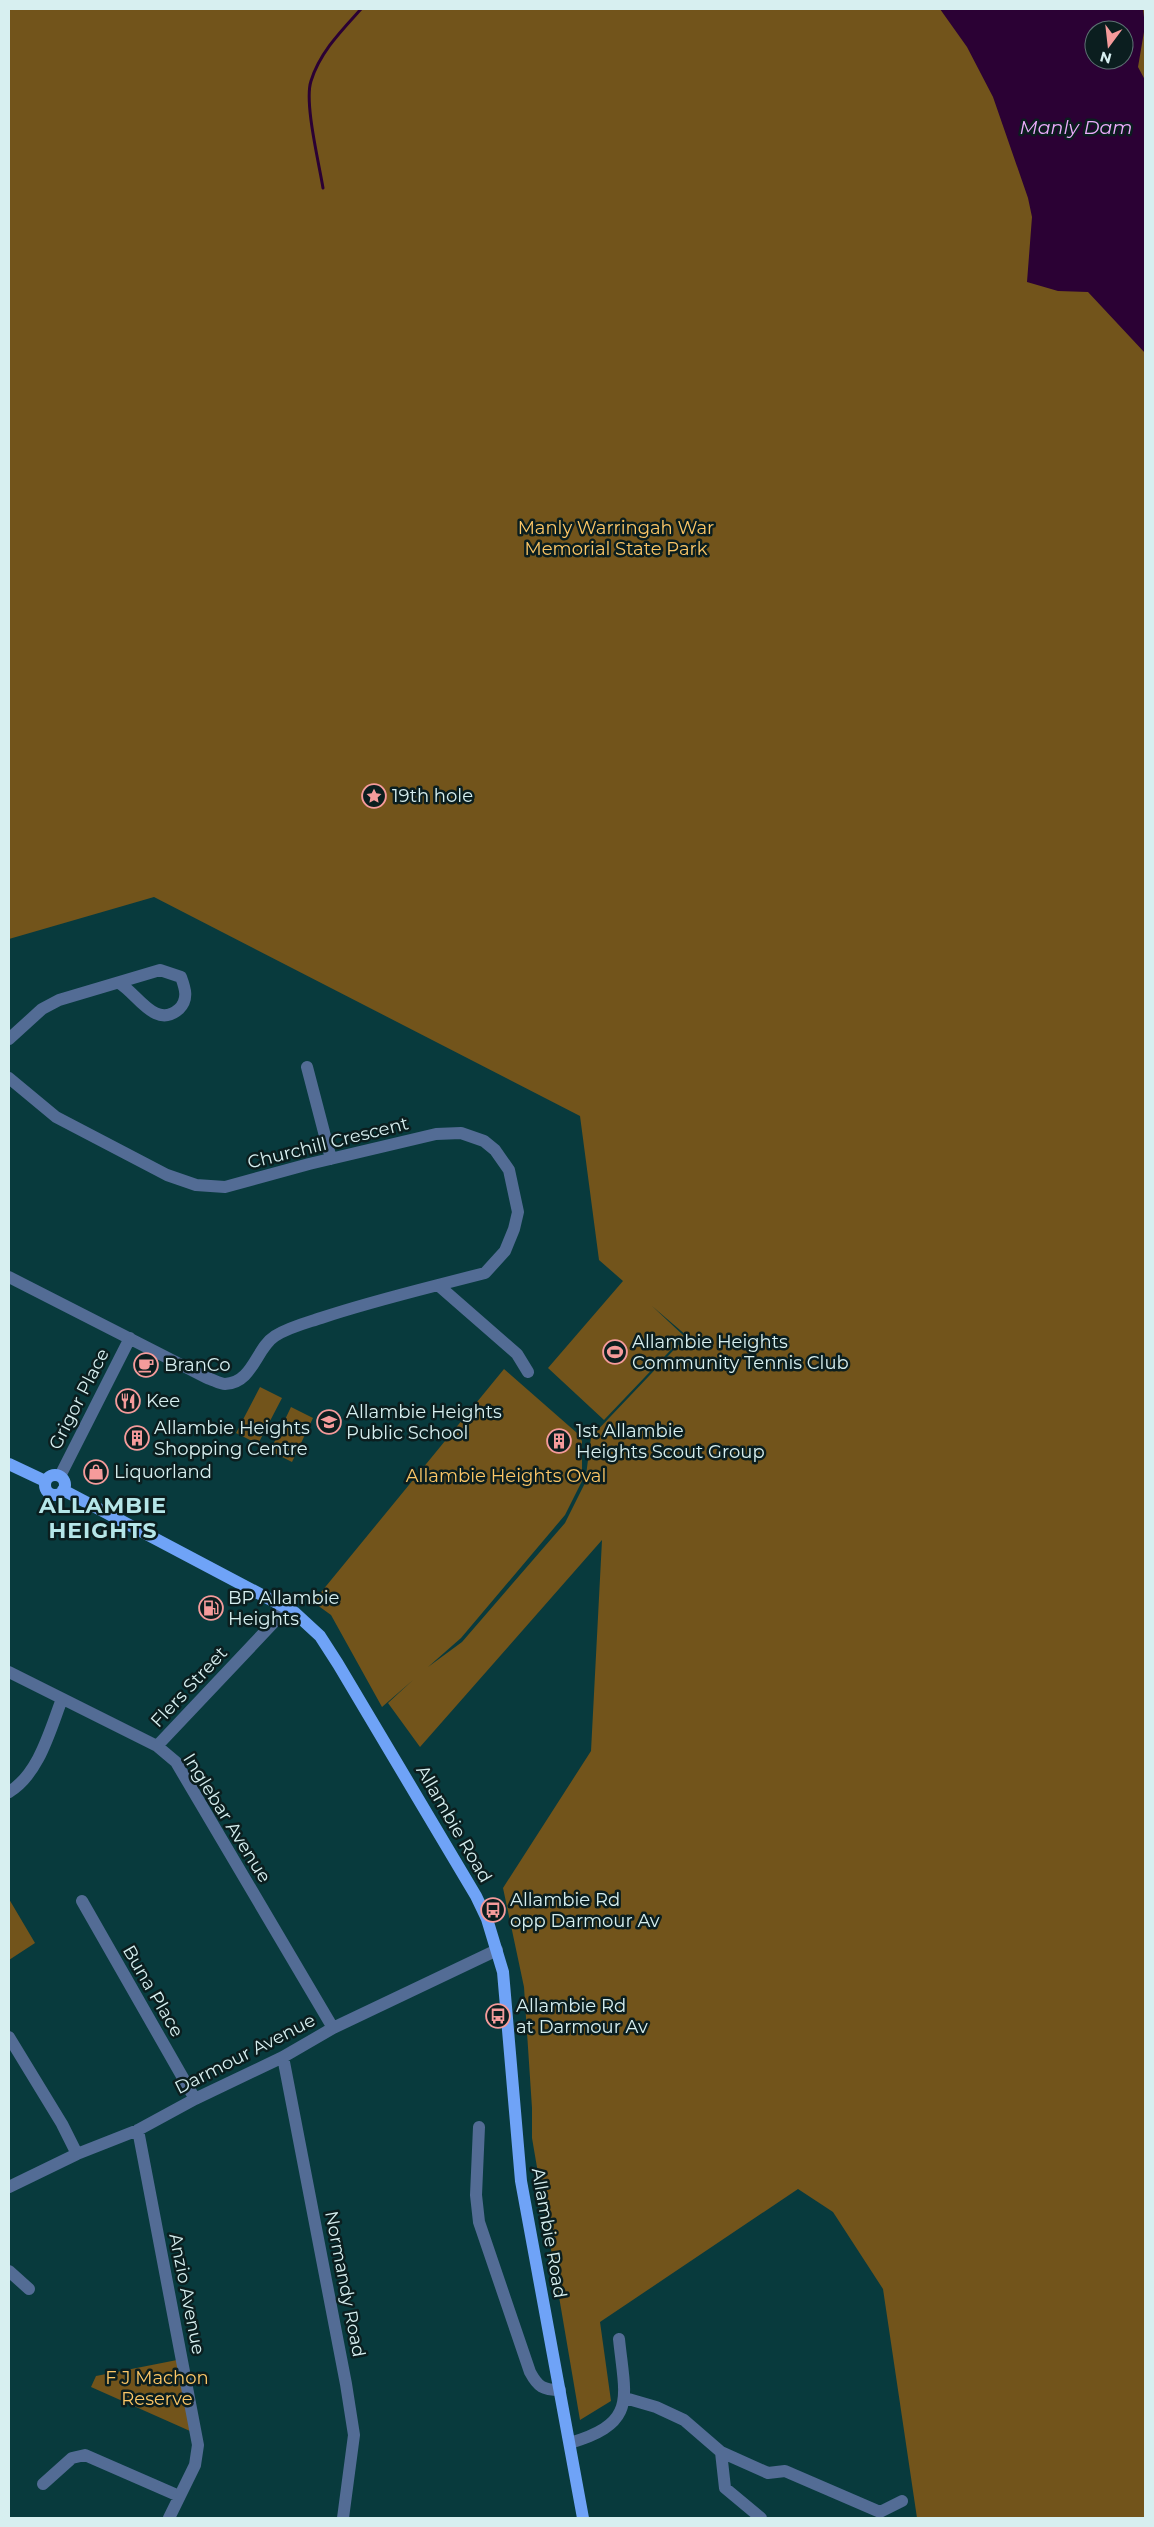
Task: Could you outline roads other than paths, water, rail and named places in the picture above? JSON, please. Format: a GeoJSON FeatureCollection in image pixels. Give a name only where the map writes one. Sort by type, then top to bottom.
{"type":"FeatureCollection","features":[{"type":"Feature","properties":{"kind":"main road"},"geometry":{"type":"LineString","coordinates":[[9,1464],[45,1481]]}},
{"type":"Feature","properties":{"kind":"main road"},"geometry":{"type":"LineString","coordinates":[[51,1475],[60,1476],[64,1484],[63,1490],[58,1494],[52,1494],[45,1488],[45,1481],[51,1475]]}},
{"type":"Feature","properties":{"kind":"main road","name":"Allambie Road"},"geometry":{"type":"LineString","coordinates":[[63,1490],[284,1605],[314,1629],[338,1664],[476,1896],[487,1919],[506,1994],[521,2181],[583,2518]]}},
{"type":"Feature","properties":{"kind":"street"},"geometry":{"type":"LineString","coordinates":[[9,1039],[42,1009],[59,1000],[160,970],[182,977],[186,991],[184,1003],[178,1010],[166,1015],[155,1014],[146,1008],[130,989],[119,983]]}},
{"type":"Feature","properties":{"kind":"street"},"geometry":{"type":"LineString","coordinates":[[307,1067],[331,1159]]}},
{"type":"Feature","properties":{"kind":"street","name":"Churchill Crescent"},"geometry":{"type":"LineString","coordinates":[[9,1078],[56,1117],[167,1175],[196,1185],[225,1186],[436,1134],[461,1134],[484,1141],[495,1150],[509,1170],[518,1212],[505,1251],[485,1272],[353,1307],[292,1327],[275,1336],[264,1346],[257,1361],[241,1378],[225,1384],[207,1378],[9,1277]]}},
{"type":"Feature","properties":{"kind":"street"},"geometry":{"type":"LineString","coordinates":[[438,1285],[516,1354],[528,1372]]}},
{"type":"Feature","properties":{"kind":"street","name":"Grigor Place"},"geometry":{"type":"LineString","coordinates":[[60,1476],[130,1338]]}},
{"type":"Feature","properties":{"kind":"street","name":"Flers Street"},"geometry":{"type":"LineString","coordinates":[[157,1746],[276,1620],[284,1605]]}},
{"type":"Feature","properties":{"kind":"street","name":"Inglebar Avenue"},"geometry":{"type":"LineString","coordinates":[[9,1672],[157,1746],[176,1762],[333,2028]]}},
{"type":"Feature","properties":{"kind":"street"},"geometry":{"type":"LineString","coordinates":[[9,1792],[16,1788],[35,1764],[62,1699]]}},
{"type":"Feature","properties":{"kind":"street","name":"Buna Place"},"geometry":{"type":"LineString","coordinates":[[82,1901],[195,2099]]}},
{"type":"Feature","properties":{"kind":"street","name":"Darmour Avenue"},"geometry":{"type":"LineString","coordinates":[[9,2188],[77,2154],[138,2130],[195,2099],[283,2057],[333,2028],[496,1950]]}},
{"type":"Feature","properties":{"kind":"street"},"geometry":{"type":"LineString","coordinates":[[9,2036],[62,2124],[77,2154]]}},
{"type":"Feature","properties":{"kind":"street","name":"Normandy Road"},"geometry":{"type":"LineString","coordinates":[[283,2057],[354,2435],[343,2518]]}},
{"type":"Feature","properties":{"kind":"street"},"geometry":{"type":"LineString","coordinates":[[479,2127],[476,2195],[479,2222],[530,2372],[536,2382],[547,2390],[560,2390]]}},
{"type":"Feature","properties":{"kind":"street","name":"Anzio Avenue"},"geometry":{"type":"LineString","coordinates":[[138,2130],[198,2445],[195,2465],[169,2518]]}},
{"type":"Feature","properties":{"kind":"street"},"geometry":{"type":"LineString","coordinates":[[9,2270],[29,2289]]}},
{"type":"Feature","properties":{"kind":"street"},"geometry":{"type":"LineString","coordinates":[[570,2443],[592,2437],[611,2426],[622,2412],[625,2398],[619,2339]]}},
{"type":"Feature","properties":{"kind":"street"},"geometry":{"type":"LineString","coordinates":[[625,2398],[656,2407],[684,2420],[722,2452],[768,2473],[784,2471],[880,2512],[902,2500]]}},
{"type":"Feature","properties":{"kind":"street"},"geometry":{"type":"LineString","coordinates":[[722,2452],[725,2488],[761,2518]]}},
{"type":"Feature","properties":{"kind":"street"},"geometry":{"type":"LineString","coordinates":[[43,2484],[72,2458],[86,2455],[179,2496]]}},
{"type":"Feature","properties":{"kind":"water","name":"Manly Dam"},"geometry":{"type":"Polygon","coordinates":[[[940,9],[1143,9],[1145,26],[1138,67],[1145,80],[1145,353],[1088,292],[1058,291],[1027,282],[1032,217],[1028,198],[993,97],[967,47],[940,9]]]}},
{"type":"Feature","properties":{"kind":"waterway"},"geometry":{"type":"LineString","coordinates":[[323,188],[309,103],[311,81],[326,51],[339,33],[361,9]]}},
{"type":"Feature","properties":{"kind":"place","name":"19th hole"},"geometry":{"type":"Point","coordinates":[374,796]}},
{"type":"Feature","properties":{"kind":"place","name":"Allambie Heights Community Tennis Club"},"geometry":{"type":"Point","coordinates":[615,1352]}},
{"type":"Feature","properties":{"kind":"place","name":"BranCo"},"geometry":{"type":"Point","coordinates":[146,1365]}},
{"type":"Feature","properties":{"kind":"place","name":"Kee"},"geometry":{"type":"Point","coordinates":[128,1401]}},
{"type":"Feature","properties":{"kind":"place","name":"Allambie Heights Public School"},"geometry":{"type":"Point","coordinates":[329,1422]}},
{"type":"Feature","properties":{"kind":"place","name":"Allambie Heights Shopping Centre"},"geometry":{"type":"Point","coordinates":[137,1438]}},
{"type":"Feature","properties":{"kind":"place","name":"1st Allambie Heights Scout Group"},"geometry":{"type":"Point","coordinates":[559,1441]}},
{"type":"Feature","properties":{"kind":"place","name":"Liquorland"},"geometry":{"type":"Point","coordinates":[96,1472]}},
{"type":"Feature","properties":{"kind":"place","name":"BP Allambie Heights"},"geometry":{"type":"Point","coordinates":[211,1608]}},
{"type":"Feature","properties":{"kind":"place","name":"Allambie Rd opp Darmour Av"},"geometry":{"type":"Point","coordinates":[493,1910]}},
{"type":"Feature","properties":{"kind":"place","name":"Allambie Rd at Darmour Av"},"geometry":{"type":"Point","coordinates":[498,2016]}},
{"type":"Feature","properties":{"kind":"district","name":"ALLAMBIE HEIGHTS"},"geometry":{"type":"Point","coordinates":[103,1518]}},
{"type":"Feature","properties":{"kind":"park label","name":"Manly Warringah War Memorial State Park"},"geometry":{"type":"Point","coordinates":[616,538]}},
{"type":"Feature","properties":{"kind":"park label","name":"Allambie Heights Oval"},"geometry":{"type":"Point","coordinates":[506,1476]}},
{"type":"Feature","properties":{"kind":"park label","name":"F J Machon Reserve"},"geometry":{"type":"Point","coordinates":[157,2388]}}]}
